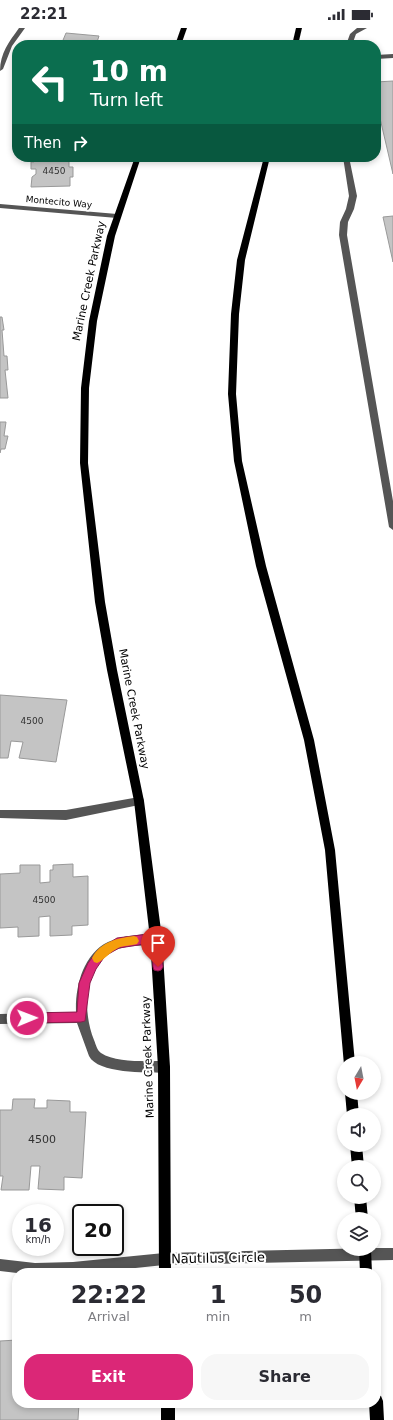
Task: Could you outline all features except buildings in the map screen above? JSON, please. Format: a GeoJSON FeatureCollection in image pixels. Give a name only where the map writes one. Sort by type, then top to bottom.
{"type":"FeatureCollection","features":[{"type":"Feature","properties":{"kind":"main road"},"geometry":{"type":"LineString","coordinates":[[180,40],[184,28]]}},
{"type":"Feature","properties":{"kind":"main road"},"geometry":{"type":"LineString","coordinates":[[296,40],[300,28]]}},
{"type":"Feature","properties":{"kind":"main road","name":"Marine Creek Parkway"},"geometry":{"type":"LineString","coordinates":[[136,162],[111,236],[93,321],[85,388],[84,463],[100,602],[112,670],[139,801],[156,938],[164,1067],[165,1268]]}},
{"type":"Feature","properties":{"kind":"main road"},"geometry":{"type":"LineString","coordinates":[[266,162],[242,260],[235,314],[232,394],[238,461],[261,566],[309,740],[331,854],[348,1056]]}},
{"type":"Feature","properties":{"kind":"main road"},"geometry":{"type":"LineString","coordinates":[[365,1256],[366,1268]]}},
{"type":"Feature","properties":{"kind":"main road"},"geometry":{"type":"LineString","coordinates":[[168,1408],[168,1420]]}},
{"type":"Feature","properties":{"kind":"main road"},"geometry":{"type":"LineString","coordinates":[[376,1408],[377,1420]]}},
{"type":"Feature","properties":{"kind":"street"},"geometry":{"type":"LineString","coordinates":[[13,40],[22,28]]}},
{"type":"Feature","properties":{"kind":"street"},"geometry":{"type":"LineString","coordinates":[[350,40],[352,34],[358,29],[364,28]]}},
{"type":"Feature","properties":{"kind":"street"},"geometry":{"type":"LineString","coordinates":[[0,69],[12,42]]}},
{"type":"Feature","properties":{"kind":"street"},"geometry":{"type":"LineString","coordinates":[[381,57],[393,56]]}},
{"type":"Feature","properties":{"kind":"street"},"geometry":{"type":"LineString","coordinates":[[347,162],[353,196],[350,209],[344,222],[343,235],[393,527]]}},
{"type":"Feature","properties":{"kind":"street","name":"Montecito Way"},"geometry":{"type":"LineString","coordinates":[[0,206],[117,216]]}},
{"type":"Feature","properties":{"kind":"street"},"geometry":{"type":"LineString","coordinates":[[0,814],[66,815],[139,801]]}},
{"type":"Feature","properties":{"kind":"street"},"geometry":{"type":"LineString","coordinates":[[156,938],[117,943],[101,953],[92,966],[84,983],[81,1017],[87,1039],[95,1055],[107,1061],[125,1066],[164,1067]]}},
{"type":"Feature","properties":{"kind":"street"},"geometry":{"type":"LineString","coordinates":[[0,1018],[81,1017]]}},
{"type":"Feature","properties":{"kind":"street","name":"Nautilus Circle"},"geometry":{"type":"LineString","coordinates":[[73,1268],[164,1259],[337,1253]]}},
{"type":"Feature","properties":{"kind":"street","name":"Nautilus Circle"},"geometry":{"type":"LineString","coordinates":[[381,1253],[393,1254]]}},
{"type":"Feature","properties":{"kind":"street","name":"Nautilus Circle"},"geometry":{"type":"LineString","coordinates":[[0,1265],[26,1268]]}},
{"type":"Feature","properties":{"kind":"slow traffic"},"geometry":{"type":"LineString","coordinates":[[97,958],[101,953],[117,943],[134,941]]}},
{"type":"Feature","properties":{"kind":"route"},"geometry":{"type":"LineString","coordinates":[[27,1018],[81,1017],[84,983],[92,966],[101,953],[117,943],[156,938],[158,967]]}}]}
